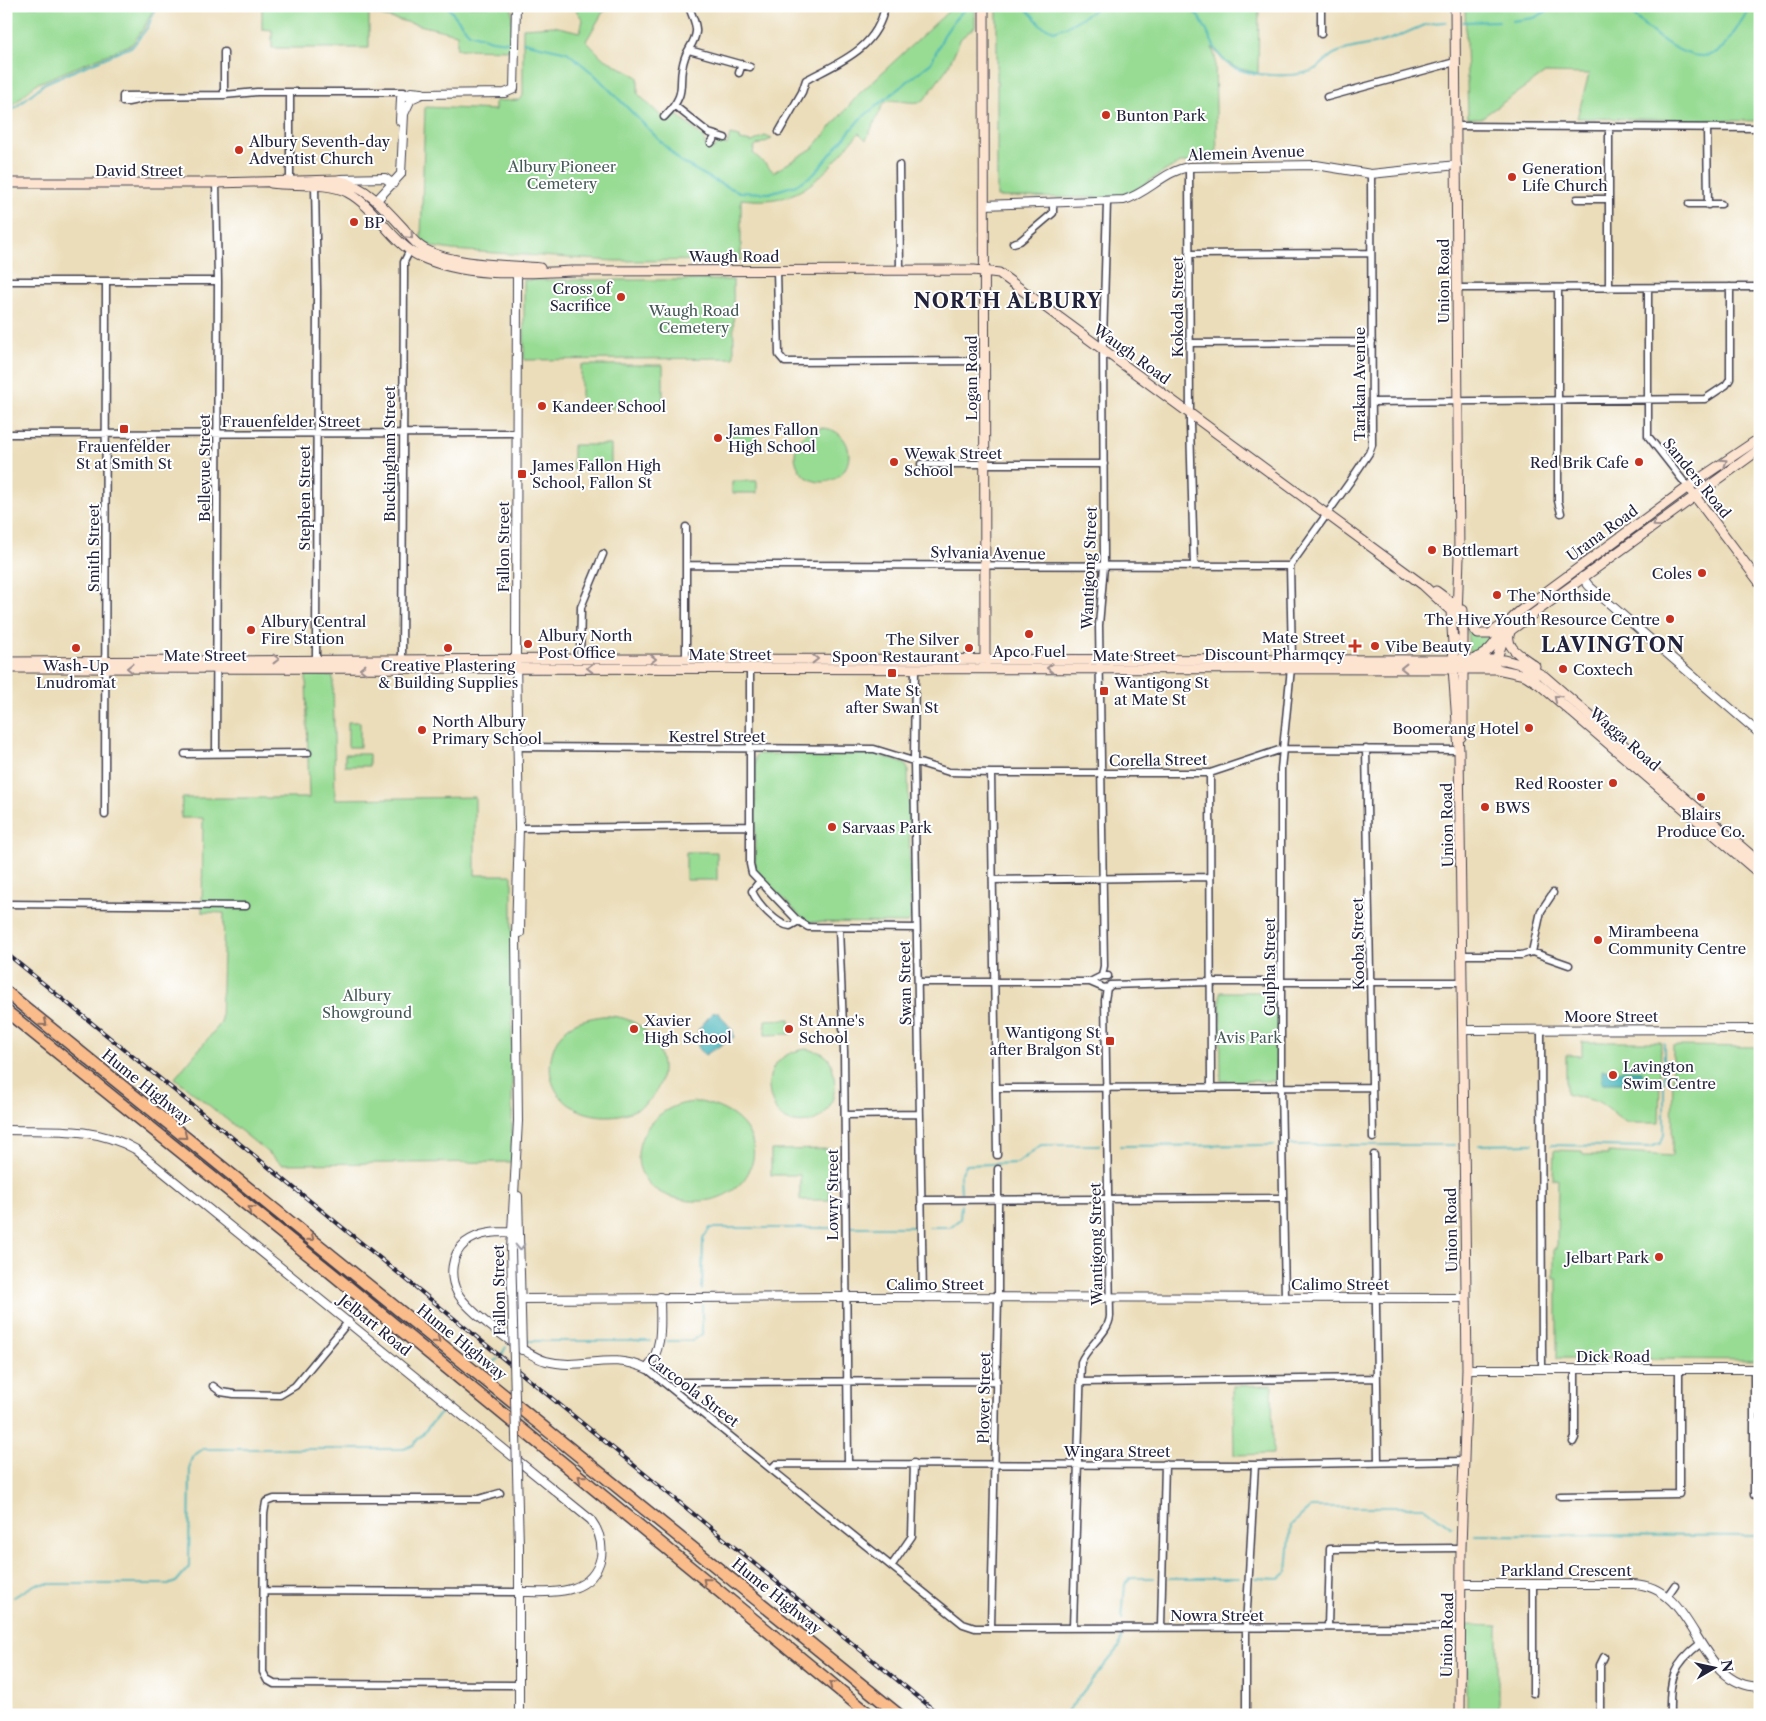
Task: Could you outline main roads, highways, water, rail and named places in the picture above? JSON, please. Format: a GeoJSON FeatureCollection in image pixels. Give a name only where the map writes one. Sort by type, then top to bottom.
{"type":"FeatureCollection","features":[{"type":"Feature","properties":{"kind":"highway","name":"Hume Highway"},"geometry":{"type":"LineString","coordinates":[[6,992],[899,1715]]}},
{"type":"Feature","properties":{"kind":"highway","name":"Hume Highway"},"geometry":{"type":"LineString","coordinates":[[6,1011],[870,1715]]}},
{"type":"Feature","properties":{"kind":"main road","name":"Logan Road"},"geometry":{"type":"LineString","coordinates":[[984,6],[986,663]]}},
{"type":"Feature","properties":{"kind":"main road","name":"Union Road"},"geometry":{"type":"LineString","coordinates":[[1455,6],[1459,556],[1466,662],[1463,726],[1459,747]]}},
{"type":"Feature","properties":{"kind":"main road","name":"David Street"},"geometry":{"type":"LineString","coordinates":[[271,183],[290,180],[334,180],[355,185],[376,201]]}},
{"type":"Feature","properties":{"kind":"main road","name":"David Street"},"geometry":{"type":"LineString","coordinates":[[6,183],[271,183],[315,186],[341,189],[354,196],[368,209]]}},
{"type":"Feature","properties":{"kind":"main road"},"geometry":{"type":"LineString","coordinates":[[368,209],[376,201]]}},
{"type":"Feature","properties":{"kind":"main road","name":"Waugh Road"},"geometry":{"type":"LineString","coordinates":[[376,201],[425,250],[441,257],[517,270]]}},
{"type":"Feature","properties":{"kind":"main road","name":"Waugh Road"},"geometry":{"type":"LineString","coordinates":[[368,209],[410,250],[428,260],[452,266],[572,271],[985,271],[1003,276],[1423,585],[1452,611],[1453,644]]}},
{"type":"Feature","properties":{"kind":"main road","name":"Urana Road"},"geometry":{"type":"LineString","coordinates":[[1466,662],[1491,650],[1511,618],[1576,568],[1688,487],[1760,438]]}},
{"type":"Feature","properties":{"kind":"main road","name":"Urana Road"},"geometry":{"type":"LineString","coordinates":[[1498,660],[1503,640],[1514,628],[1760,449]]}},
{"type":"Feature","properties":{"kind":"main road","name":"Sanders Road"},"geometry":{"type":"LineString","coordinates":[[1688,487],[1760,583]]}},
{"type":"Feature","properties":{"kind":"main road","name":"Union Road"},"geometry":{"type":"LineString","coordinates":[[1459,556],[1456,590],[1457,629],[1453,644],[1453,664],[1459,747],[1467,1370],[1461,1548],[1460,1715]]}},
{"type":"Feature","properties":{"kind":"main road"},"geometry":{"type":"LineString","coordinates":[[1576,568],[1582,577]]}},
{"type":"Feature","properties":{"kind":"main road","name":"Waugh Road"},"geometry":{"type":"LineString","coordinates":[[1423,585],[1438,592],[1457,607],[1475,632],[1482,635],[1492,633],[1511,618]]}},
{"type":"Feature","properties":{"kind":"main road"},"geometry":{"type":"LineString","coordinates":[[1438,592],[1446,594],[1456,590]]}},
{"type":"Feature","properties":{"kind":"main road"},"geometry":{"type":"LineString","coordinates":[[1514,628],[1509,635],[1510,646],[1544,676]]}},
{"type":"Feature","properties":{"kind":"main road"},"geometry":{"type":"LineString","coordinates":[[6,655],[24,661]]}},
{"type":"Feature","properties":{"kind":"main road","name":"Mate Street"},"geometry":{"type":"LineString","coordinates":[[215,664],[316,659],[402,659],[516,664],[580,659],[686,659],[1099,664],[1453,664]]}},
{"type":"Feature","properties":{"kind":"main road"},"geometry":{"type":"LineString","coordinates":[[1486,668],[1494,665],[1498,660]]}},
{"type":"Feature","properties":{"kind":"main road","name":"Wagga Road"},"geometry":{"type":"LineString","coordinates":[[1453,664],[1498,660],[1518,663],[1544,676],[1618,751],[1663,784]]}},
{"type":"Feature","properties":{"kind":"main road","name":"Mate Street"},"geometry":{"type":"LineString","coordinates":[[6,662],[105,664],[516,664],[750,668],[915,668],[986,663]]}},
{"type":"Feature","properties":{"kind":"main road","name":"Wagga Road"},"geometry":{"type":"LineString","coordinates":[[1466,662],[1529,677],[1574,707],[1627,748],[1663,784],[1760,873]]}},
{"type":"Feature","properties":{"kind":"main road","name":"Mate Street"},"geometry":{"type":"LineString","coordinates":[[6,668],[105,664]]}},
{"type":"Feature","properties":{"kind":"main road"},"geometry":{"type":"LineString","coordinates":[[1618,751],[1627,748]]}},
{"type":"Feature","properties":{"kind":"main road","name":"Wagga Road"},"geometry":{"type":"LineString","coordinates":[[1702,819],[1760,863]]}},
{"type":"Feature","properties":{"kind":"water"},"geometry":{"type":"Polygon","coordinates":[[[718,1012],[733,1031],[734,1037],[705,1055],[698,1049],[698,1030],[712,1013],[718,1012]]]}},
{"type":"Feature","properties":{"kind":"water"},"geometry":{"type":"Polygon","coordinates":[[[1602,1070],[1642,1071],[1642,1083],[1602,1083],[1602,1070]]]}},
{"type":"Feature","properties":{"kind":"waterway"},"geometry":{"type":"LineString","coordinates":[[6,115],[45,83],[133,46],[147,28],[157,6]]}},
{"type":"Feature","properties":{"kind":"waterway"},"geometry":{"type":"LineString","coordinates":[[387,6],[397,8],[407,6]]}},
{"type":"Feature","properties":{"kind":"waterway"},"geometry":{"type":"LineString","coordinates":[[447,6],[469,33],[492,40],[508,42]]}},
{"type":"Feature","properties":{"kind":"waterway"},"geometry":{"type":"LineString","coordinates":[[523,42],[567,52],[595,75],[681,162],[740,192],[769,193],[796,185],[814,174],[860,119],[931,63],[944,35],[956,18],[969,6]]}},
{"type":"Feature","properties":{"kind":"waterway"},"geometry":{"type":"LineString","coordinates":[[1024,6],[1042,26],[1054,31],[1068,26],[1101,6]]}},
{"type":"Feature","properties":{"kind":"waterway"},"geometry":{"type":"LineString","coordinates":[[1184,6],[1193,11],[1199,18],[1218,54],[1225,61],[1233,67],[1251,73],[1274,75],[1307,72],[1318,67],[1333,54],[1355,47],[1382,42],[1430,24],[1446,22]]}},
{"type":"Feature","properties":{"kind":"waterway"},"geometry":{"type":"LineString","coordinates":[[1512,21],[1534,18],[1556,6]]}},
{"type":"Feature","properties":{"kind":"waterway"},"geometry":{"type":"LineString","coordinates":[[1625,6],[1644,25],[1670,45],[1698,56],[1711,54],[1723,47],[1752,6]]}},
{"type":"Feature","properties":{"kind":"waterway"},"geometry":{"type":"LineString","coordinates":[[1463,22],[1499,21]]}},
{"type":"Feature","properties":{"kind":"waterway"},"geometry":{"type":"LineString","coordinates":[[1551,1145],[1651,1147],[1661,1143],[1664,1134],[1664,1043]]}},
{"type":"Feature","properties":{"kind":"waterway"},"geometry":{"type":"LineString","coordinates":[[1479,1145],[1532,1144]]}},
{"type":"Feature","properties":{"kind":"waterway"},"geometry":{"type":"LineString","coordinates":[[961,1192],[960,1176],[966,1165],[1017,1163],[1041,1145],[1099,1145]]}},
{"type":"Feature","properties":{"kind":"waterway"},"geometry":{"type":"LineString","coordinates":[[1120,1146],[1274,1145]]}},
{"type":"Feature","properties":{"kind":"waterway"},"geometry":{"type":"LineString","coordinates":[[1291,1145],[1455,1145]]}},
{"type":"Feature","properties":{"kind":"waterway"},"geometry":{"type":"LineString","coordinates":[[929,1227],[950,1227],[960,1219],[961,1205]]}},
{"type":"Feature","properties":{"kind":"waterway"},"geometry":{"type":"LineString","coordinates":[[851,1227],[916,1227]]}},
{"type":"Feature","properties":{"kind":"waterway"},"geometry":{"type":"LineString","coordinates":[[702,1290],[703,1239],[710,1228],[837,1228]]}},
{"type":"Feature","properties":{"kind":"waterway"},"geometry":{"type":"LineString","coordinates":[[667,1341],[692,1341],[702,1334],[702,1305]]}},
{"type":"Feature","properties":{"kind":"waterway"},"geometry":{"type":"LineString","coordinates":[[527,1341],[650,1341]]}},
{"type":"Feature","properties":{"kind":"waterway"},"geometry":{"type":"LineString","coordinates":[[502,1354],[506,1347]]}},
{"type":"Feature","properties":{"kind":"waterway"},"geometry":{"type":"LineString","coordinates":[[486,1369],[498,1359]]}},
{"type":"Feature","properties":{"kind":"waterway"},"geometry":{"type":"LineString","coordinates":[[14,1597],[36,1584],[170,1584],[176,1582],[189,1567],[190,1463],[193,1456],[203,1449],[404,1449],[413,1445],[443,1410]]}},
{"type":"Feature","properties":{"kind":"waterway"},"geometry":{"type":"LineString","coordinates":[[1256,1578],[1279,1579],[1287,1572],[1291,1525],[1311,1507],[1424,1507],[1452,1528]]}},
{"type":"Feature","properties":{"kind":"waterway"},"geometry":{"type":"LineString","coordinates":[[1475,1535],[1760,1536]]}},
{"type":"Feature","properties":{"kind":"waterway"},"geometry":{"type":"LineString","coordinates":[[1122,1619],[1125,1584],[1131,1578],[1153,1578]]}},
{"type":"Feature","properties":{"kind":"waterway"},"geometry":{"type":"LineString","coordinates":[[1170,1578],[1239,1578]]}},
{"type":"Feature","properties":{"kind":"waterway"},"geometry":{"type":"LineString","coordinates":[[1064,1715],[1119,1648],[1122,1634]]}},
{"type":"Feature","properties":{"kind":"railway"},"geometry":{"type":"LineString","coordinates":[[6,953],[940,1715]]}},
{"type":"Feature","properties":{"kind":"place","name":"Bunton Park"},"geometry":{"type":"Point","coordinates":[1106,115]}},
{"type":"Feature","properties":{"kind":"place","name":"Albury Seventh-day Adventist Church"},"geometry":{"type":"Point","coordinates":[239,150]}},
{"type":"Feature","properties":{"kind":"place","name":"Generation Life Church"},"geometry":{"type":"Point","coordinates":[1512,177]}},
{"type":"Feature","properties":{"kind":"place","name":"BP"},"geometry":{"type":"Point","coordinates":[354,222]}},
{"type":"Feature","properties":{"kind":"place","name":"Cross of Sacrifice"},"geometry":{"type":"Point","coordinates":[621,297]}},
{"type":"Feature","properties":{"kind":"place","name":"Kandeer School"},"geometry":{"type":"Point","coordinates":[542,406]}},
{"type":"Feature","properties":{"kind":"place","name":"Frauenfelder St at Smith St"},"geometry":{"type":"Point","coordinates":[124,429]}},
{"type":"Feature","properties":{"kind":"place","name":"James Fallon High School"},"geometry":{"type":"Point","coordinates":[718,438]}},
{"type":"Feature","properties":{"kind":"place","name":"Wewak Street School"},"geometry":{"type":"Point","coordinates":[894,462]}},
{"type":"Feature","properties":{"kind":"place","name":"Red Brik Cafe"},"geometry":{"type":"Point","coordinates":[1639,462]}},
{"type":"Feature","properties":{"kind":"place","name":"James Fallon High School, Fallon St"},"geometry":{"type":"Point","coordinates":[522,474]}},
{"type":"Feature","properties":{"kind":"place","name":"Bottlemart"},"geometry":{"type":"Point","coordinates":[1432,550]}},
{"type":"Feature","properties":{"kind":"place","name":"Coles"},"geometry":{"type":"Point","coordinates":[1702,573]}},
{"type":"Feature","properties":{"kind":"place","name":"The Northside"},"geometry":{"type":"Point","coordinates":[1497,595]}},
{"type":"Feature","properties":{"kind":"place","name":"The Hive Youth Resource Centre"},"geometry":{"type":"Point","coordinates":[1670,619]}},
{"type":"Feature","properties":{"kind":"place","name":"Albury Central Fire Station"},"geometry":{"type":"Point","coordinates":[251,630]}},
{"type":"Feature","properties":{"kind":"place","name":"Apco Fuel"},"geometry":{"type":"Point","coordinates":[1029,634]}},
{"type":"Feature","properties":{"kind":"place","name":"Albury North Post Office"},"geometry":{"type":"Point","coordinates":[528,644]}},
{"type":"Feature","properties":{"kind":"place","name":"Mate Street Discount Pharmqcy"},"geometry":{"type":"Point","coordinates":[1355,646]}},
{"type":"Feature","properties":{"kind":"place","name":"Vibe Beauty"},"geometry":{"type":"Point","coordinates":[1375,646]}},
{"type":"Feature","properties":{"kind":"place","name":"Wash-Up Lnudromat"},"geometry":{"type":"Point","coordinates":[76,648]}},
{"type":"Feature","properties":{"kind":"place","name":"Creative Plastering & Building Supplies"},"geometry":{"type":"Point","coordinates":[448,648]}},
{"type":"Feature","properties":{"kind":"place","name":"The Silver Spoon Restaurant"},"geometry":{"type":"Point","coordinates":[969,648]}},
{"type":"Feature","properties":{"kind":"place","name":"Coxtech"},"geometry":{"type":"Point","coordinates":[1563,669]}},
{"type":"Feature","properties":{"kind":"place","name":"Mate St after Swan St"},"geometry":{"type":"Point","coordinates":[892,673]}},
{"type":"Feature","properties":{"kind":"place","name":"Wantigong St at Mate St"},"geometry":{"type":"Point","coordinates":[1104,691]}},
{"type":"Feature","properties":{"kind":"place","name":"Boomerang Hotel"},"geometry":{"type":"Point","coordinates":[1529,728]}},
{"type":"Feature","properties":{"kind":"place","name":"North Albury Primary School"},"geometry":{"type":"Point","coordinates":[422,730]}},
{"type":"Feature","properties":{"kind":"place","name":"Red Rooster"},"geometry":{"type":"Point","coordinates":[1613,783]}},
{"type":"Feature","properties":{"kind":"place","name":"Blairs Produce Co."},"geometry":{"type":"Point","coordinates":[1701,797]}},
{"type":"Feature","properties":{"kind":"place","name":"BWS"},"geometry":{"type":"Point","coordinates":[1485,807]}},
{"type":"Feature","properties":{"kind":"place","name":"Sarvaas Park"},"geometry":{"type":"Point","coordinates":[832,827]}},
{"type":"Feature","properties":{"kind":"place","name":"Mirambeena Community Centre"},"geometry":{"type":"Point","coordinates":[1598,940]}},
{"type":"Feature","properties":{"kind":"place","name":"Xavier High School"},"geometry":{"type":"Point","coordinates":[634,1029]}},
{"type":"Feature","properties":{"kind":"place","name":"St Anne's School"},"geometry":{"type":"Point","coordinates":[789,1029]}},
{"type":"Feature","properties":{"kind":"place","name":"Wantigong St after Bralgon St"},"geometry":{"type":"Point","coordinates":[1110,1041]}},
{"type":"Feature","properties":{"kind":"place","name":"Lavington Swim Centre"},"geometry":{"type":"Point","coordinates":[1613,1075]}},
{"type":"Feature","properties":{"kind":"place","name":"Jelbart Park"},"geometry":{"type":"Point","coordinates":[1659,1257]}},
{"type":"Feature","properties":{"kind":"district","name":"NORTH ALBURY"},"geometry":{"type":"Point","coordinates":[1008,301]}},
{"type":"Feature","properties":{"kind":"district","name":"LAVINGTON"},"geometry":{"type":"Point","coordinates":[1613,645]}},
{"type":"Feature","properties":{"kind":"park label","name":"Albury Pioneer Cemetery"},"geometry":{"type":"Point","coordinates":[562,174]}},
{"type":"Feature","properties":{"kind":"park label","name":"Waugh Road Cemetery"},"geometry":{"type":"Point","coordinates":[694,318]}},
{"type":"Feature","properties":{"kind":"park label","name":"Albury Showground"},"geometry":{"type":"Point","coordinates":[367,1004]}},
{"type":"Feature","properties":{"kind":"park label","name":"Avis Park"},"geometry":{"type":"Point","coordinates":[1249,1037]}}]}
